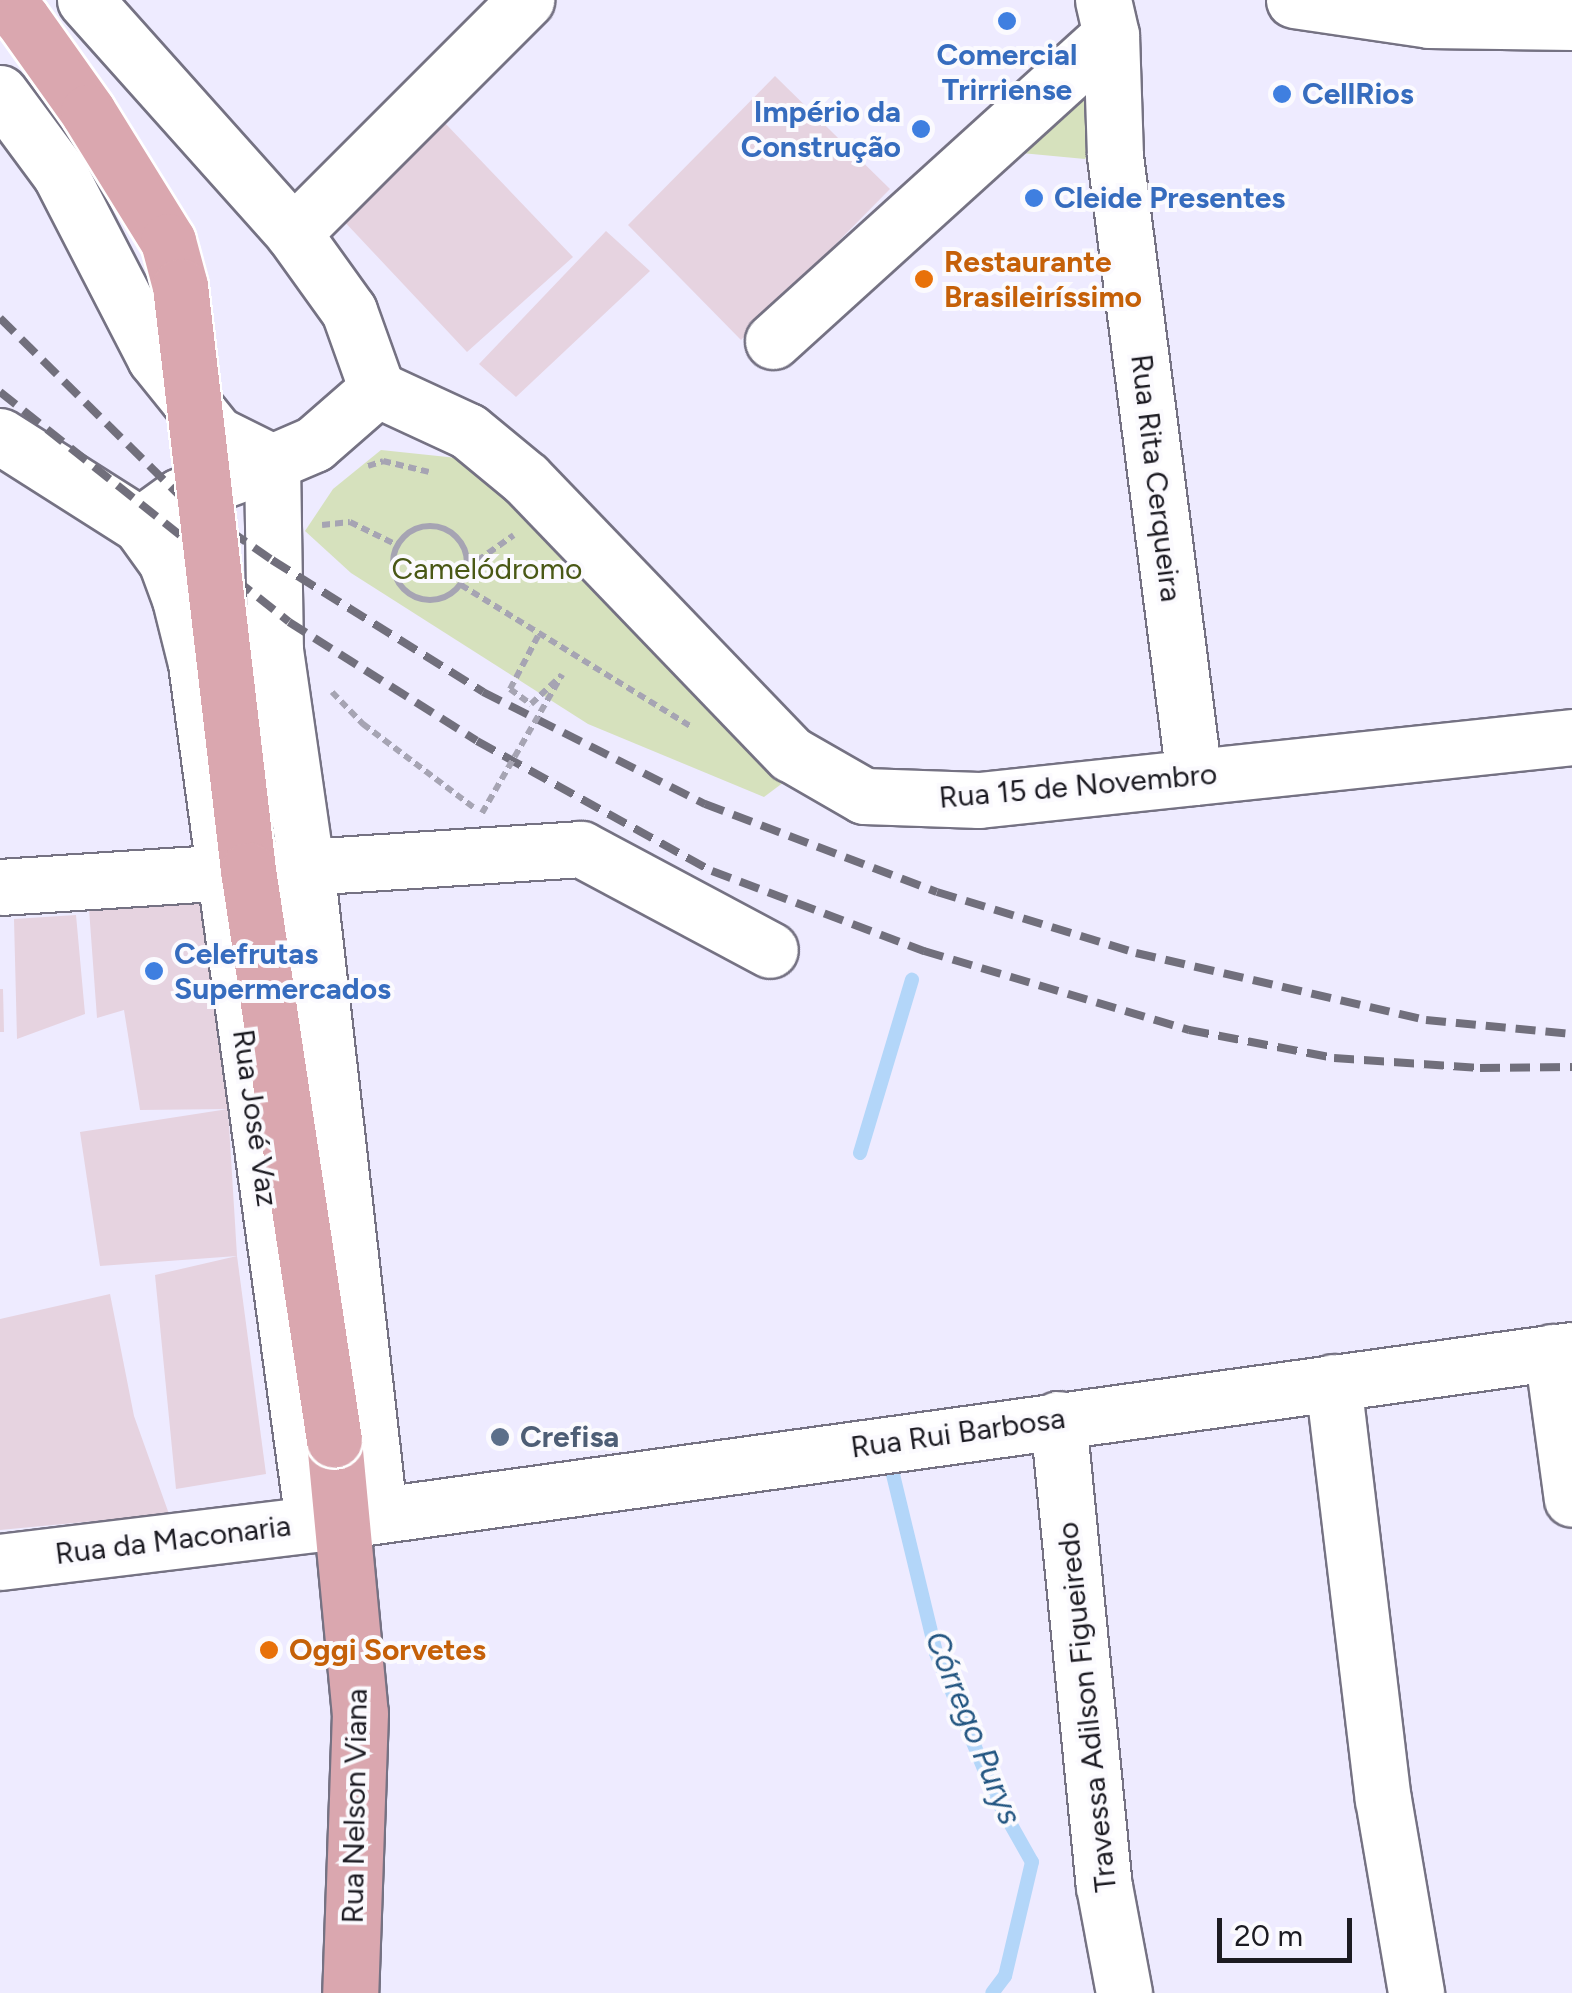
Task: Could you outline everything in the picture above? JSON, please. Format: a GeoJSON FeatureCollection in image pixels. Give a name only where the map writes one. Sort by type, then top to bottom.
{"type":"FeatureCollection","features":[{"type":"Feature","properties":{"kind":"main road","name":"Rua Nelson Viana"},"geometry":{"type":"LineString","coordinates":[[2,0],[88,112],[168,241],[180,286],[248,870],[346,1518],[360,1712],[350,1993]]}},
{"type":"Feature","properties":{"kind":"street"},"geometry":{"type":"LineString","coordinates":[[0,436],[140,525],[180,496],[314,444],[378,389],[350,311],[293,233],[85,0]]}},
{"type":"Feature","properties":{"kind":"street"},"geometry":{"type":"LineString","coordinates":[[293,233],[526,0]]}},
{"type":"Feature","properties":{"kind":"street"},"geometry":{"type":"LineString","coordinates":[[1294,0],[1429,20],[1572,22]]}},
{"type":"Feature","properties":{"kind":"street"},"geometry":{"type":"LineString","coordinates":[[772,341],[1107,18]]}},
{"type":"Feature","properties":{"kind":"street","name":"Rua Rita Cerqueira"},"geometry":{"type":"LineString","coordinates":[[1107,18],[1115,156],[1194,777]]}},
{"type":"Feature","properties":{"kind":"street"},"geometry":{"type":"LineString","coordinates":[[0,92],[60,174],[155,358],[216,434],[272,462]]}},
{"type":"Feature","properties":{"kind":"street","name":"Rua 15 de Novembro"},"geometry":{"type":"LineString","coordinates":[[378,389],[468,431],[483,443],[554,507],[791,754],[864,796],[979,800],[1572,737]]}},
{"type":"Feature","properties":{"kind":"street"},"geometry":{"type":"LineString","coordinates":[[272,462],[275,650],[306,866],[346,1518]]}},
{"type":"Feature","properties":{"kind":"street","name":"Rua José Vaz"},"geometry":{"type":"LineString","coordinates":[[140,525],[166,560],[196,663],[221,874],[346,1518]]}},
{"type":"Feature","properties":{"kind":"street"},"geometry":{"type":"LineString","coordinates":[[0,887],[581,849],[770,950]]}},
{"type":"Feature","properties":{"kind":"street"},"geometry":{"type":"LineString","coordinates":[[1562,1351],[1572,1499]]}},
{"type":"Feature","properties":{"kind":"street","name":"Rua Rui Barbosa"},"geometry":{"type":"LineString","coordinates":[[346,1518],[1562,1351]]}},
{"type":"Feature","properties":{"kind":"street"},"geometry":{"type":"LineString","coordinates":[[1333,1382],[1383,1798],[1416,1993]]}},
{"type":"Feature","properties":{"kind":"street","name":"Travessa Adilson Figueiredo"},"geometry":{"type":"LineString","coordinates":[[1058,1419],[1104,1886],[1124,1993]]}},
{"type":"Feature","properties":{"kind":"street","name":"Rua da Maconaria"},"geometry":{"type":"LineString","coordinates":[[0,1562],[346,1518]]}},
{"type":"Feature","properties":{"kind":"path"},"geometry":{"type":"LineString","coordinates":[[366,467],[383,461],[434,473]]}},
{"type":"Feature","properties":{"kind":"path"},"geometry":{"type":"LineString","coordinates":[[318,526],[350,522],[396,545]]}},
{"type":"Feature","properties":{"kind":"path"},"geometry":{"type":"LineString","coordinates":[[438,527],[458,539],[466,569],[461,584],[440,599],[416,598],[405,591],[393,569],[396,545],[414,529],[438,527]]}},
{"type":"Feature","properties":{"kind":"path"},"geometry":{"type":"LineString","coordinates":[[466,569],[524,527]]}},
{"type":"Feature","properties":{"kind":"path"},"geometry":{"type":"LineString","coordinates":[[461,584],[538,636],[704,734]]}},
{"type":"Feature","properties":{"kind":"path"},"geometry":{"type":"LineString","coordinates":[[364,724],[482,814],[562,675],[531,704],[510,690],[538,636]]}},
{"type":"Feature","properties":{"kind":"green space"},"geometry":{"type":"Polygon","coordinates":[[[1096,70],[1105,135],[1085,159],[1012,152],[1096,70]]]}},
{"type":"Feature","properties":{"kind":"green space","name":"Camelódromo"},"geometry":{"type":"Polygon","coordinates":[[[381,450],[457,458],[539,510],[792,776],[764,797],[588,724],[351,573],[305,531],[333,489],[381,450]]]}},
{"type":"Feature","properties":{"kind":"building"},"geometry":{"type":"Polygon","coordinates":[[[775,76],[890,189],[741,340],[628,225],[775,76]]]}},
{"type":"Feature","properties":{"kind":"building"},"geometry":{"type":"Polygon","coordinates":[[[443,121],[573,257],[467,352],[341,218],[443,121]]]}},
{"type":"Feature","properties":{"kind":"building"},"geometry":{"type":"Polygon","coordinates":[[[606,231],[650,271],[516,397],[479,364],[606,231]]]}},
{"type":"Feature","properties":{"kind":"building"},"geometry":{"type":"Polygon","coordinates":[[[149,902],[200,902],[224,1040],[228,1109],[140,1110],[124,1010],[97,1018],[89,909],[149,902]]]}},
{"type":"Feature","properties":{"kind":"building"},"geometry":{"type":"Polygon","coordinates":[[[76,915],[85,1014],[17,1039],[14,919],[76,915]]]}},
{"type":"Feature","properties":{"kind":"building"},"geometry":{"type":"Polygon","coordinates":[[[3,989],[4,1032],[0,1032],[3,989]]]}},
{"type":"Feature","properties":{"kind":"building"},"geometry":{"type":"Polygon","coordinates":[[[228,1109],[237,1256],[100,1266],[80,1132],[228,1109]]]}},
{"type":"Feature","properties":{"kind":"building"},"geometry":{"type":"Polygon","coordinates":[[[237,1256],[266,1474],[176,1489],[155,1275],[237,1256]]]}},
{"type":"Feature","properties":{"kind":"building"},"geometry":{"type":"Polygon","coordinates":[[[110,1294],[134,1416],[169,1514],[0,1530],[0,1319],[110,1294]]]}},
{"type":"Feature","properties":{"kind":"waterway","name":"Córrego Purys"},"geometry":{"type":"LineString","coordinates":[[860,1153],[912,980]]}},
{"type":"Feature","properties":{"kind":"waterway","name":"Córrego Purys"},"geometry":{"type":"LineString","coordinates":[[889,1458],[936,1653],[997,1800],[1032,1862],[1005,1976],[992,1993]]}},
{"type":"Feature","properties":{"kind":"railway"},"geometry":{"type":"LineString","coordinates":[[0,318],[180,496],[272,560],[483,692],[705,804],[937,892],[1136,953],[1426,1020],[1572,1034]]}},
{"type":"Feature","properties":{"kind":"railway"},"geometry":{"type":"LineString","coordinates":[[0,392],[289,622],[477,741],[712,871],[924,951],[1189,1030],[1334,1058],[1480,1068],[1572,1067]]}},
{"type":"Feature","properties":{"kind":"place","name":"Comercial Trirriense"},"geometry":{"type":"Point","coordinates":[1007,21]}},
{"type":"Feature","properties":{"kind":"place","name":"CellRios"},"geometry":{"type":"Point","coordinates":[1282,94]}},
{"type":"Feature","properties":{"kind":"place","name":"Império da Construção"},"geometry":{"type":"Point","coordinates":[921,129]}},
{"type":"Feature","properties":{"kind":"place","name":"Cleide Presentes"},"geometry":{"type":"Point","coordinates":[1034,198]}},
{"type":"Feature","properties":{"kind":"place","name":"Restaurante Brasileiríssimo"},"geometry":{"type":"Point","coordinates":[924,279]}},
{"type":"Feature","properties":{"kind":"place","name":"Celefrutas Supermercados"},"geometry":{"type":"Point","coordinates":[154,971]}},
{"type":"Feature","properties":{"kind":"place","name":"Crefisa"},"geometry":{"type":"Point","coordinates":[500,1437]}},
{"type":"Feature","properties":{"kind":"place","name":"Oggi Sorvetes"},"geometry":{"type":"Point","coordinates":[269,1650]}}]}
